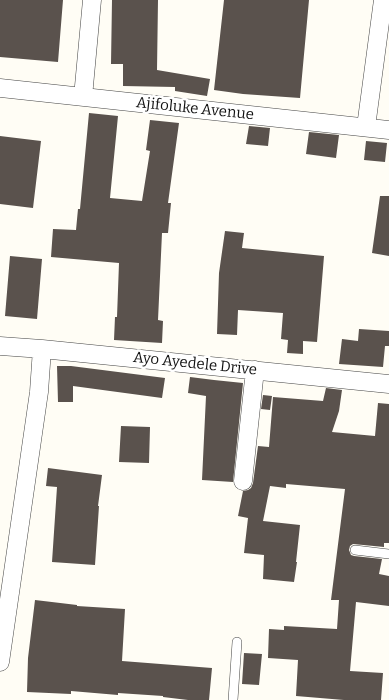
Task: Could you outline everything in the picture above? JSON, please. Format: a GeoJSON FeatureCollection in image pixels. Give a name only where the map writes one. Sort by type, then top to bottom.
{"type":"FeatureCollection","features":[{"type":"Feature","properties":{"kind":"street"},"geometry":{"type":"LineString","coordinates":[[83,97],[92,0]]}},
{"type":"Feature","properties":{"kind":"street"},"geometry":{"type":"LineString","coordinates":[[366,127],[383,0]]}},
{"type":"Feature","properties":{"kind":"street","name":"Ajifoluke Avenue"},"geometry":{"type":"LineString","coordinates":[[0,88],[389,130]]}},
{"type":"Feature","properties":{"kind":"street","name":"Ayo Ayedele Drive"},"geometry":{"type":"LineString","coordinates":[[0,346],[389,384]]}},
{"type":"Feature","properties":{"kind":"street"},"geometry":{"type":"LineString","coordinates":[[0,662],[39,392],[42,349]]}},
{"type":"Feature","properties":{"kind":"street"},"geometry":{"type":"LineString","coordinates":[[243,482],[256,370]]}},
{"type":"Feature","properties":{"kind":"lane"},"geometry":{"type":"LineString","coordinates":[[355,550],[389,554]]}},
{"type":"Feature","properties":{"kind":"lane"},"geometry":{"type":"LineString","coordinates":[[233,700],[236,642]]}},
{"type":"Feature","properties":{"kind":"building"},"geometry":{"type":"Polygon","coordinates":[[[0,0],[63,0],[58,62],[0,57],[0,0]]]}},
{"type":"Feature","properties":{"kind":"building"},"geometry":{"type":"Polygon","coordinates":[[[112,0],[158,0],[157,70],[210,79],[207,96],[175,91],[175,87],[123,86],[123,64],[111,64],[112,0]]]}},
{"type":"Feature","properties":{"kind":"building"},"geometry":{"type":"Polygon","coordinates":[[[224,0],[309,0],[300,98],[214,90],[224,0]]]}},
{"type":"Feature","properties":{"kind":"building"},"geometry":{"type":"Polygon","coordinates":[[[89,113],[118,116],[110,198],[142,201],[150,151],[146,150],[150,120],[179,123],[168,203],[171,203],[168,233],[162,233],[158,320],[163,321],[162,343],[114,340],[115,317],[117,317],[119,263],[51,257],[53,229],[76,230],[78,209],[80,209],[89,113]]]}},
{"type":"Feature","properties":{"kind":"building"},"geometry":{"type":"Polygon","coordinates":[[[249,126],[270,128],[268,146],[246,144],[249,126]]]}},
{"type":"Feature","properties":{"kind":"building"},"geometry":{"type":"Polygon","coordinates":[[[309,132],[339,135],[336,158],[306,154],[309,132]]]}},
{"type":"Feature","properties":{"kind":"building"},"geometry":{"type":"Polygon","coordinates":[[[0,136],[41,141],[33,208],[0,204],[0,136]]]}},
{"type":"Feature","properties":{"kind":"building"},"geometry":{"type":"Polygon","coordinates":[[[366,141],[387,143],[385,162],[364,160],[366,141]]]}},
{"type":"Feature","properties":{"kind":"building"},"geometry":{"type":"Polygon","coordinates":[[[380,196],[389,196],[389,256],[372,253],[380,196]]]}},
{"type":"Feature","properties":{"kind":"building"},"geometry":{"type":"Polygon","coordinates":[[[225,231],[244,233],[242,248],[324,256],[317,342],[303,341],[303,354],[287,353],[288,340],[281,339],[283,313],[238,310],[237,335],[217,334],[219,273],[225,231]]]}},
{"type":"Feature","properties":{"kind":"building"},"geometry":{"type":"Polygon","coordinates":[[[10,256],[42,259],[37,319],[5,316],[10,256]]]}},
{"type":"Feature","properties":{"kind":"building"},"geometry":{"type":"Polygon","coordinates":[[[359,329],[389,331],[389,346],[385,346],[383,367],[339,364],[342,339],[358,341],[359,329]]]}},
{"type":"Feature","properties":{"kind":"building"},"geometry":{"type":"Polygon","coordinates":[[[57,366],[71,366],[165,378],[162,398],[73,386],[73,402],[58,402],[57,366]]]}},
{"type":"Feature","properties":{"kind":"building"},"geometry":{"type":"Polygon","coordinates":[[[190,377],[243,383],[233,482],[202,480],[206,396],[188,393],[190,377]]]}},
{"type":"Feature","properties":{"kind":"building"},"geometry":{"type":"Polygon","coordinates":[[[326,388],[342,390],[339,411],[332,432],[375,436],[378,403],[389,404],[389,543],[384,543],[384,547],[353,544],[349,550],[351,555],[354,556],[382,559],[379,574],[389,576],[389,606],[356,602],[350,671],[383,673],[381,700],[344,700],[296,696],[298,660],[268,658],[269,629],[284,630],[284,626],[337,629],[339,600],[331,600],[345,489],[286,484],[286,488],[270,486],[263,521],[300,525],[294,582],[263,579],[264,555],[244,553],[248,518],[238,516],[243,491],[251,488],[253,483],[258,446],[269,447],[273,397],[323,401],[326,388]]]}},
{"type":"Feature","properties":{"kind":"building"},"geometry":{"type":"Polygon","coordinates":[[[263,395],[272,396],[270,410],[261,409],[263,395]]]}},
{"type":"Feature","properties":{"kind":"building"},"geometry":{"type":"Polygon","coordinates":[[[121,426],[150,427],[149,463],[119,462],[121,426]]]}},
{"type":"Feature","properties":{"kind":"building"},"geometry":{"type":"Polygon","coordinates":[[[48,468],[102,475],[98,506],[95,565],[52,562],[57,487],[46,486],[48,468]]]}},
{"type":"Feature","properties":{"kind":"building"},"geometry":{"type":"Polygon","coordinates":[[[35,600],[77,606],[125,609],[122,661],[212,668],[209,700],[188,700],[118,693],[118,695],[71,691],[71,694],[27,692],[28,658],[35,600]]]}},
{"type":"Feature","properties":{"kind":"building"},"geometry":{"type":"Polygon","coordinates":[[[244,653],[262,654],[259,685],[242,684],[244,653]]]}}]}
